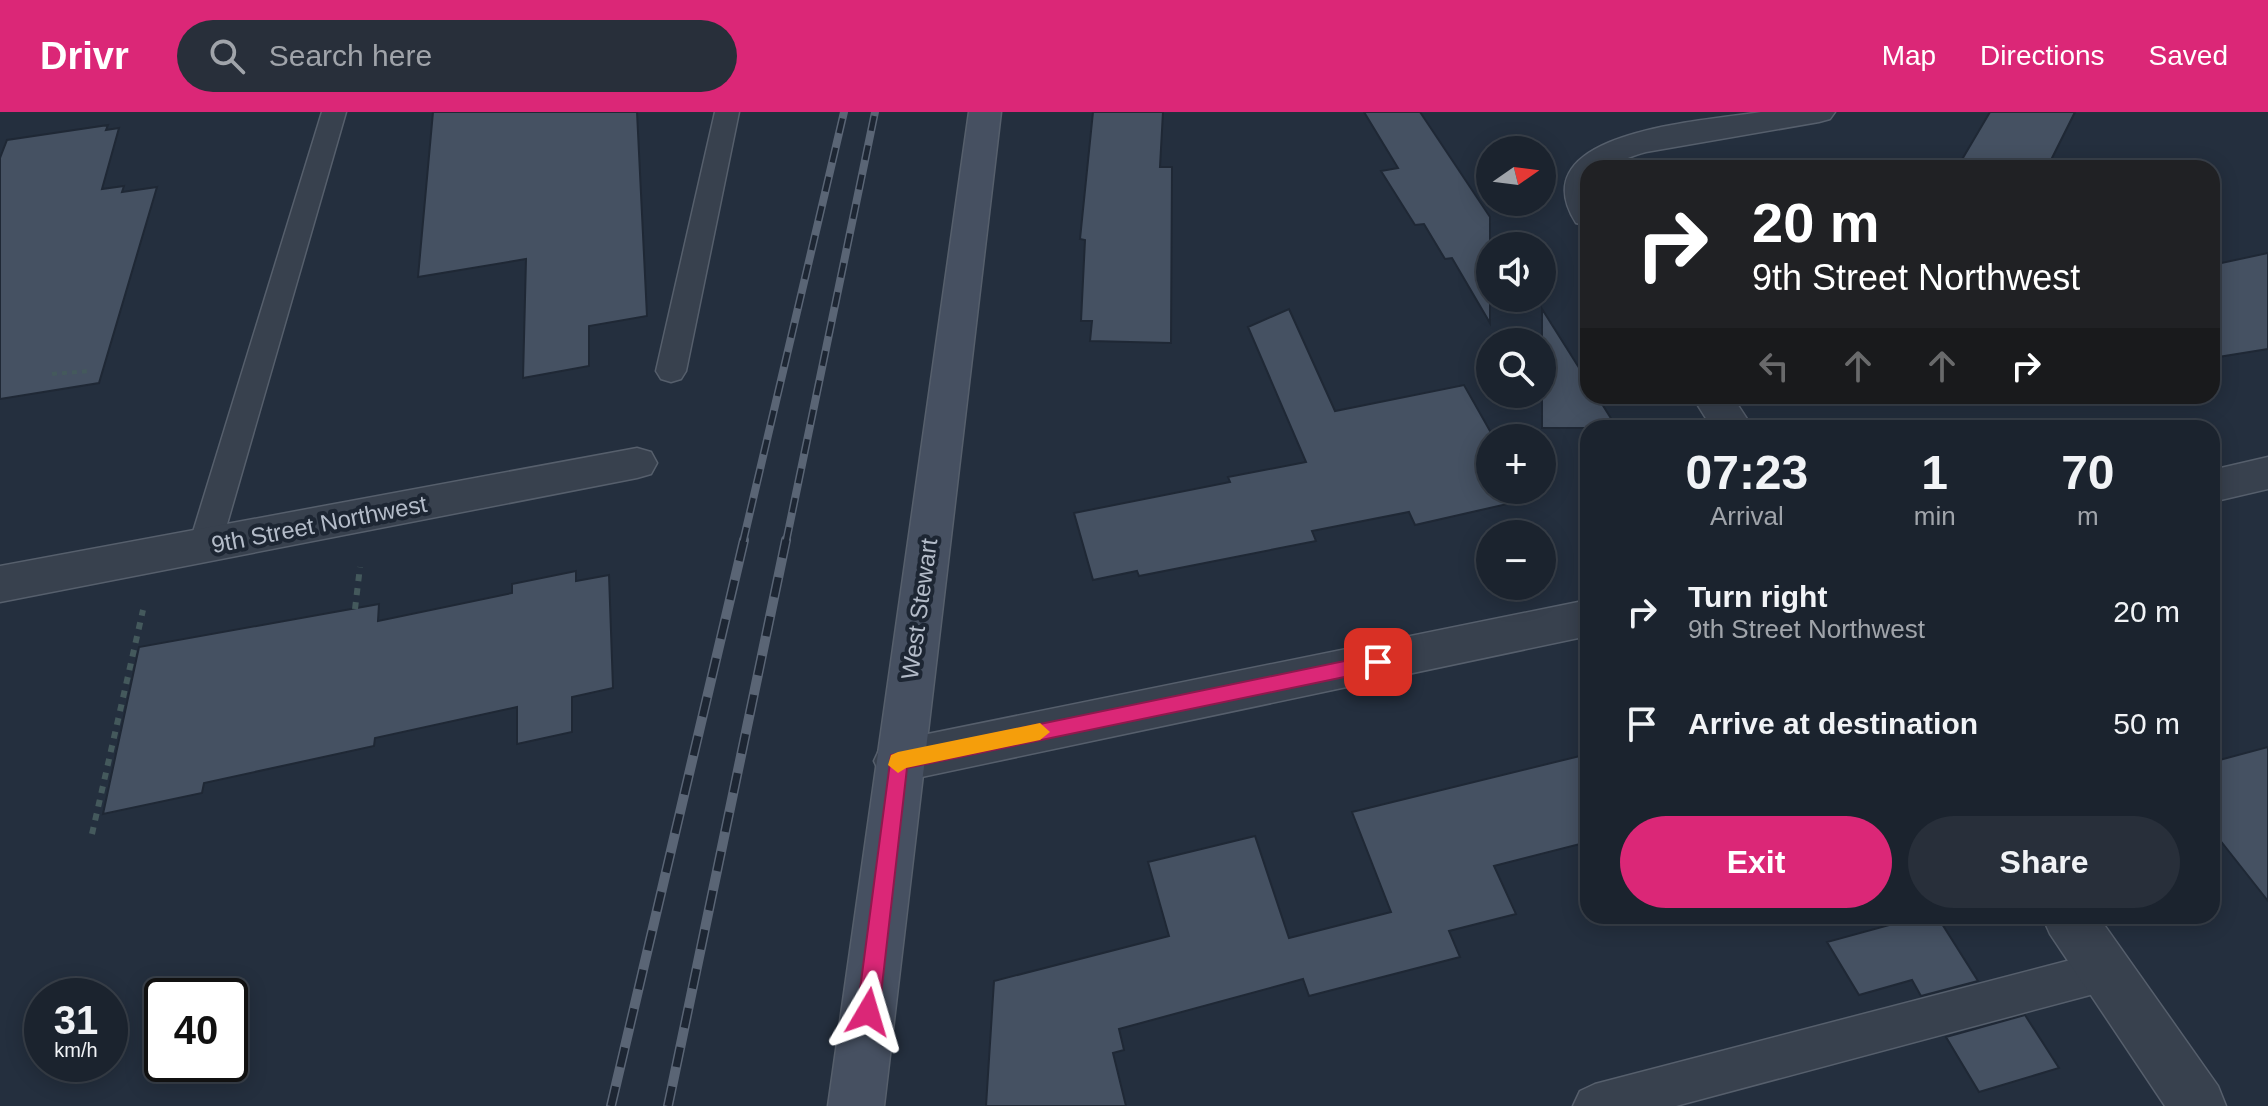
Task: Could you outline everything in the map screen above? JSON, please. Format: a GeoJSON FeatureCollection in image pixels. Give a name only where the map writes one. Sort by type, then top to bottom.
{"type":"FeatureCollection","features":[{"type":"Feature","properties":{"kind":"street","name":"West Stewart"},"geometry":{"type":"LineString","coordinates":[[856,1106],[898,761],[985,112]]}},
{"type":"Feature","properties":{"kind":"street"},"geometry":{"type":"LineString","coordinates":[[1602,160],[1618,149],[1644,142],[1819,112]]}},
{"type":"Feature","properties":{"kind":"street","name":"9th Street Northwest"},"geometry":{"type":"LineString","coordinates":[[0,584],[637,463]]}},
{"type":"Feature","properties":{"kind":"street"},"geometry":{"type":"LineString","coordinates":[[2220,484],[2268,473]]}},
{"type":"Feature","properties":{"kind":"street"},"geometry":{"type":"LineString","coordinates":[[898,761],[1580,620]]}},
{"type":"Feature","properties":{"kind":"street"},"geometry":{"type":"LineString","coordinates":[[2073,924],[2198,1106]]}},
{"type":"Feature","properties":{"kind":"lane"},"geometry":{"type":"LineString","coordinates":[[205,545],[334,112]]}},
{"type":"Feature","properties":{"kind":"lane"},"geometry":{"type":"LineString","coordinates":[[671,371],[727,112]]}},
{"type":"Feature","properties":{"kind":"lane"},"geometry":{"type":"LineString","coordinates":[[1595,1106],[2105,971]]}},
{"type":"Feature","properties":{"kind":"path"},"geometry":{"type":"LineString","coordinates":[[52,374],[90,371]]}},
{"type":"Feature","properties":{"kind":"path"},"geometry":{"type":"LineString","coordinates":[[355,609],[360,567]]}},
{"type":"Feature","properties":{"kind":"path"},"geometry":{"type":"LineString","coordinates":[[92,834],[143,610]]}},
{"type":"Feature","properties":{"kind":"building"},"geometry":{"type":"Polygon","coordinates":[[[433,112],[637,112],[647,316],[589,326],[589,366],[523,378],[526,259],[418,277],[433,112]]]}},
{"type":"Feature","properties":{"kind":"building"},"geometry":{"type":"Polygon","coordinates":[[[1093,112],[1163,112],[1160,167],[1172,167],[1171,343],[1090,341],[1092,321],[1081,321],[1085,240],[1080,239],[1093,112]]]}},
{"type":"Feature","properties":{"kind":"building"},"geometry":{"type":"Polygon","coordinates":[[[1364,112],[1420,112],[1476,196],[1476,216],[1490,217],[1490,232],[1476,232],[1476,299],[1452,258],[1445,259],[1424,224],[1415,225],[1381,171],[1398,168],[1364,112]]]}},
{"type":"Feature","properties":{"kind":"building"},"geometry":{"type":"Polygon","coordinates":[[[1990,112],[2075,112],[2051,160],[1962,160],[1990,112]]]}},
{"type":"Feature","properties":{"kind":"building"},"geometry":{"type":"Polygon","coordinates":[[[108,125],[106,130],[119,128],[102,189],[124,186],[122,192],[157,187],[99,383],[0,399],[0,158],[7,140],[108,125]]]}},
{"type":"Feature","properties":{"kind":"building"},"geometry":{"type":"Polygon","coordinates":[[[2268,253],[2268,349],[2220,357],[2220,263],[2268,253]]]}},
{"type":"Feature","properties":{"kind":"building"},"geometry":{"type":"Polygon","coordinates":[[[1289,309],[1335,411],[1464,385],[1486,424],[1476,424],[1476,504],[1507,504],[1415,525],[1409,512],[1312,531],[1316,541],[1139,576],[1137,571],[1093,580],[1074,513],[1230,482],[1228,477],[1306,462],[1248,327],[1289,309]]]}},
{"type":"Feature","properties":{"kind":"building"},"geometry":{"type":"Polygon","coordinates":[[[1544,312],[1554,328],[1542,328],[1544,312]]]}},
{"type":"Feature","properties":{"kind":"building"},"geometry":{"type":"Polygon","coordinates":[[[1556,331],[1580,369],[1580,404],[1602,404],[1612,420],[1580,420],[1580,428],[1556,428],[1556,424],[1542,424],[1542,408],[1556,408],[1556,331]]]}},
{"type":"Feature","properties":{"kind":"building"},"geometry":{"type":"Polygon","coordinates":[[[576,571],[576,581],[609,575],[613,688],[572,697],[572,732],[517,744],[517,707],[375,738],[374,746],[204,783],[202,793],[103,814],[139,647],[379,604],[378,621],[512,593],[512,584],[576,571]]]}},
{"type":"Feature","properties":{"kind":"building"},"geometry":{"type":"Polygon","coordinates":[[[2268,747],[2268,901],[2220,840],[2220,760],[2268,747]]]}},
{"type":"Feature","properties":{"kind":"building"},"geometry":{"type":"Polygon","coordinates":[[[1580,756],[1580,844],[1494,866],[1516,914],[1449,931],[1460,957],[1309,996],[1303,979],[1119,1029],[1124,1050],[1113,1053],[1126,1106],[986,1106],[994,981],[1169,936],[1148,862],[1255,836],[1289,938],[1391,912],[1352,812],[1580,756]]]}},
{"type":"Feature","properties":{"kind":"building"},"geometry":{"type":"Polygon","coordinates":[[[1893,924],[1942,924],[1978,981],[1921,996],[1912,980],[1859,995],[1827,942],[1893,924]]]}},
{"type":"Feature","properties":{"kind":"building"},"geometry":{"type":"Polygon","coordinates":[[[2025,1015],[2059,1068],[1979,1092],[1946,1037],[2025,1015]]]}},
{"type":"Feature","properties":{"kind":"railway"},"geometry":{"type":"LineString","coordinates":[[743,542],[844,112]]}},
{"type":"Feature","properties":{"kind":"railway"},"geometry":{"type":"LineString","coordinates":[[786,542],[875,112]]}},
{"type":"Feature","properties":{"kind":"railway"},"geometry":{"type":"LineString","coordinates":[[611,1106],[744,540]]}},
{"type":"Feature","properties":{"kind":"railway"},"geometry":{"type":"LineString","coordinates":[[668,1106],[786,540]]}},
{"type":"Feature","properties":{"kind":"slow traffic"},"geometry":{"type":"LineString","coordinates":[[898,765],[898,761],[1040,732]]}},
{"type":"Feature","properties":{"kind":"route"},"geometry":{"type":"LineString","coordinates":[[868,1012],[898,761],[1378,662]]}}]}
